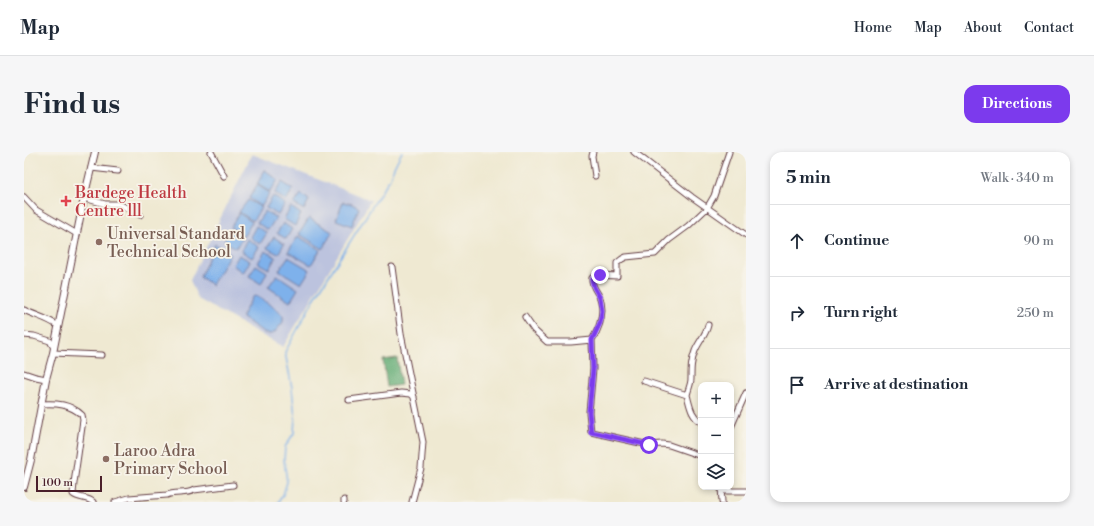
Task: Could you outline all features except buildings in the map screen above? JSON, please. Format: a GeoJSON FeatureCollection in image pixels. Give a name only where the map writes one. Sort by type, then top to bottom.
{"type":"FeatureCollection","features":[{"type":"Feature","properties":{"kind":"street"},"geometry":{"type":"LineString","coordinates":[[24,487],[84,198],[95,152]]}},
{"type":"Feature","properties":{"kind":"street"},"geometry":{"type":"LineString","coordinates":[[211,152],[224,176]]}},
{"type":"Feature","properties":{"kind":"street"},"geometry":{"type":"LineString","coordinates":[[593,152],[592,156],[595,176]]}},
{"type":"Feature","properties":{"kind":"street"},"geometry":{"type":"LineString","coordinates":[[634,152],[707,208],[746,235]]}},
{"type":"Feature","properties":{"kind":"street"},"geometry":{"type":"LineString","coordinates":[[698,455],[669,445],[649,445],[591,432],[589,412],[593,369],[592,340],[600,323],[602,311],[600,298],[592,283],[592,278],[600,275],[617,276],[617,264],[622,259],[626,257],[655,254],[688,226],[707,208],[714,196],[729,152]]}},
{"type":"Feature","properties":{"kind":"street"},"geometry":{"type":"LineString","coordinates":[[91,168],[118,171]]}},
{"type":"Feature","properties":{"kind":"street"},"geometry":{"type":"LineString","coordinates":[[24,197],[36,210],[77,234]]}},
{"type":"Feature","properties":{"kind":"street"},"geometry":{"type":"LineString","coordinates":[[84,198],[105,204],[119,204],[140,215]]}},
{"type":"Feature","properties":{"kind":"street"},"geometry":{"type":"LineString","coordinates":[[392,268],[401,334],[424,442],[421,468],[412,502]]}},
{"type":"Feature","properties":{"kind":"street"},"geometry":{"type":"LineString","coordinates":[[24,310],[36,316],[50,320],[58,326]]}},
{"type":"Feature","properties":{"kind":"street"},"geometry":{"type":"LineString","coordinates":[[526,317],[534,330],[547,342],[592,340]]}},
{"type":"Feature","properties":{"kind":"street"},"geometry":{"type":"LineString","coordinates":[[698,420],[693,415],[687,395],[691,380],[690,371],[692,361],[698,344],[707,332],[708,325]]}},
{"type":"Feature","properties":{"kind":"street"},"geometry":{"type":"LineString","coordinates":[[24,335],[34,336],[50,341],[53,350]]}},
{"type":"Feature","properties":{"kind":"street"},"geometry":{"type":"LineString","coordinates":[[53,350],[102,355]]}},
{"type":"Feature","properties":{"kind":"street"},"geometry":{"type":"LineString","coordinates":[[24,373],[36,378],[46,379]]}},
{"type":"Feature","properties":{"kind":"street"},"geometry":{"type":"LineString","coordinates":[[644,381],[687,395]]}},
{"type":"Feature","properties":{"kind":"street"},"geometry":{"type":"LineString","coordinates":[[349,400],[400,393],[411,394],[414,397]]}},
{"type":"Feature","properties":{"kind":"street"},"geometry":{"type":"LineString","coordinates":[[734,420],[746,394]]}},
{"type":"Feature","properties":{"kind":"street"},"geometry":{"type":"LineString","coordinates":[[41,404],[54,403],[65,405],[82,415],[73,494],[75,496],[89,499],[93,502]]}},
{"type":"Feature","properties":{"kind":"street"},"geometry":{"type":"LineString","coordinates":[[115,502],[129,498],[167,495],[183,492],[190,493],[194,490],[233,485]]}},
{"type":"Feature","properties":{"kind":"street"},"geometry":{"type":"LineString","coordinates":[[722,490],[722,502]]}},
{"type":"Feature","properties":{"kind":"street"},"geometry":{"type":"LineString","coordinates":[[734,490],[746,491]]}},
{"type":"Feature","properties":{"kind":"street"},"geometry":{"type":"LineString","coordinates":[[139,497],[142,502]]}},
{"type":"Feature","properties":{"kind":"shaded area"},"geometry":{"type":"Polygon","coordinates":[[[252,154],[371,200],[283,347],[198,299],[190,280],[252,154]]]}},
{"type":"Feature","properties":{"kind":"green space"},"geometry":{"type":"Polygon","coordinates":[[[397,358],[401,385],[387,387],[383,360],[397,358]]]}},
{"type":"Feature","properties":{"kind":"water"},"geometry":{"type":"Polygon","coordinates":[[[265,170],[278,180],[270,192],[257,184],[265,170]]]}},
{"type":"Feature","properties":{"kind":"water"},"geometry":{"type":"Polygon","coordinates":[[[282,182],[293,189],[286,201],[275,193],[282,182]]]}},
{"type":"Feature","properties":{"kind":"water"},"geometry":{"type":"Polygon","coordinates":[[[257,185],[270,193],[261,207],[249,198],[257,185]]]}},
{"type":"Feature","properties":{"kind":"water"},"geometry":{"type":"Polygon","coordinates":[[[301,194],[309,200],[304,210],[294,204],[301,194]]]}},
{"type":"Feature","properties":{"kind":"water"},"geometry":{"type":"Polygon","coordinates":[[[273,196],[285,204],[278,215],[266,208],[273,196]]]}},
{"type":"Feature","properties":{"kind":"water"},"geometry":{"type":"Polygon","coordinates":[[[248,200],[261,207],[253,221],[239,212],[248,200]]]}},
{"type":"Feature","properties":{"kind":"water"},"geometry":{"type":"Polygon","coordinates":[[[343,202],[352,204],[359,208],[352,226],[336,220],[343,202]]]}},
{"type":"Feature","properties":{"kind":"water"},"geometry":{"type":"Polygon","coordinates":[[[291,207],[301,214],[295,226],[284,219],[291,207]]]}},
{"type":"Feature","properties":{"kind":"water"},"geometry":{"type":"Polygon","coordinates":[[[265,211],[276,218],[268,230],[257,223],[265,211]]]}},
{"type":"Feature","properties":{"kind":"water"},"geometry":{"type":"Polygon","coordinates":[[[239,213],[252,222],[244,236],[231,227],[239,213]]]}},
{"type":"Feature","properties":{"kind":"water"},"geometry":{"type":"Polygon","coordinates":[[[309,218],[332,232],[323,249],[299,234],[309,218]]]}},
{"type":"Feature","properties":{"kind":"water"},"geometry":{"type":"Polygon","coordinates":[[[283,223],[292,229],[286,239],[277,233],[283,223]]]}},
{"type":"Feature","properties":{"kind":"water"},"geometry":{"type":"Polygon","coordinates":[[[256,226],[267,233],[260,244],[250,237],[256,226]]]}},
{"type":"Feature","properties":{"kind":"water"},"geometry":{"type":"Polygon","coordinates":[[[231,229],[243,237],[236,248],[224,241],[231,229]]]}},
{"type":"Feature","properties":{"kind":"water"},"geometry":{"type":"Polygon","coordinates":[[[298,236],[320,250],[311,265],[288,252],[298,236]]]}},
{"type":"Feature","properties":{"kind":"water"},"geometry":{"type":"Polygon","coordinates":[[[274,237],[284,244],[278,254],[267,248],[274,237]]]}},
{"type":"Feature","properties":{"kind":"water"},"geometry":{"type":"Polygon","coordinates":[[[247,239],[259,247],[252,258],[241,251],[247,239]]]}},
{"type":"Feature","properties":{"kind":"water"},"geometry":{"type":"Polygon","coordinates":[[[215,244],[230,254],[212,285],[200,277],[215,244]]]}},
{"type":"Feature","properties":{"kind":"water"},"geometry":{"type":"Polygon","coordinates":[[[265,251],[276,257],[269,269],[258,263],[265,251]]]}},
{"type":"Feature","properties":{"kind":"water"},"geometry":{"type":"Polygon","coordinates":[[[239,255],[250,261],[243,273],[233,265],[239,255]]]}},
{"type":"Feature","properties":{"kind":"water"},"geometry":{"type":"Polygon","coordinates":[[[288,257],[310,270],[301,284],[279,270],[288,257]]]}},
{"type":"Feature","properties":{"kind":"water"},"geometry":{"type":"Polygon","coordinates":[[[256,265],[267,272],[261,284],[249,276],[256,265]]]}},
{"type":"Feature","properties":{"kind":"water"},"geometry":{"type":"Polygon","coordinates":[[[277,275],[298,289],[290,302],[268,287],[277,275]]]}},
{"type":"Feature","properties":{"kind":"water"},"geometry":{"type":"Polygon","coordinates":[[[254,296],[278,310],[283,316],[283,322],[275,332],[266,334],[243,318],[243,314],[254,296]]]}},
{"type":"Feature","properties":{"kind":"waterway"},"geometry":{"type":"LineString","coordinates":[[278,502],[283,495],[287,482],[284,460],[285,447],[294,433],[295,417],[292,388],[285,352],[313,301],[390,178],[402,152]]}},
{"type":"Feature","properties":{"kind":"place","name":"Bardege Health Centre lll"},"geometry":{"type":"Point","coordinates":[66,201]}},
{"type":"Feature","properties":{"kind":"place","name":"Universal Standard Technical School"},"geometry":{"type":"Point","coordinates":[99,242]}},
{"type":"Feature","properties":{"kind":"place","name":"Laroo Adra Primary School"},"geometry":{"type":"Point","coordinates":[106,459]}},
{"type":"Feature","properties":{"kind":"route"},"geometry":{"type":"LineString","coordinates":[[600,275],[592,278],[592,283],[600,298],[600,306],[602,311],[600,323],[592,340],[593,369],[589,405],[591,432],[649,445]]}}]}
